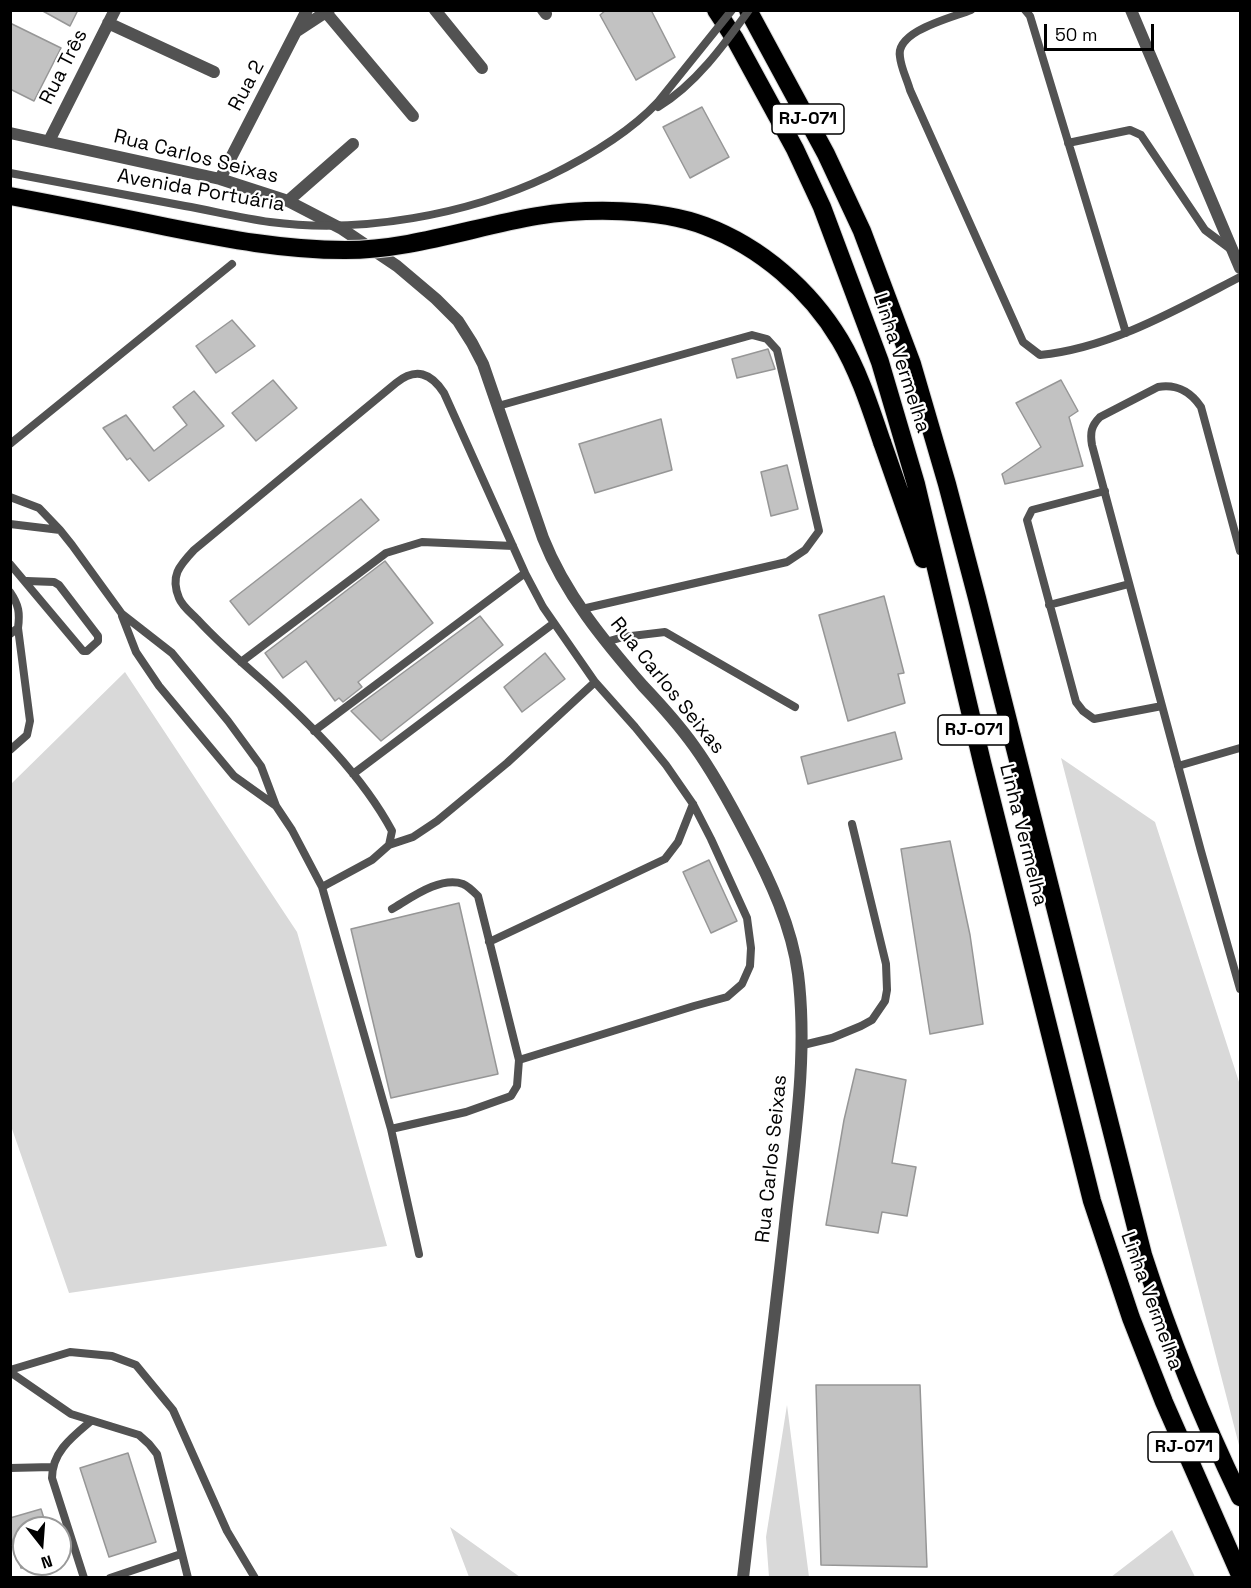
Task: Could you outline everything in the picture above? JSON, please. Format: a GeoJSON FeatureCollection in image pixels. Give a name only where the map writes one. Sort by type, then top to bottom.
{"type":"FeatureCollection","features":[{"type":"Feature","properties":{"kind":"highway","name":"Linha Vermelha"},"geometry":{"type":"LineString","coordinates":[[716,10],[735,39],[795,149],[822,207],[886,383],[916,484],[1092,1201],[1131,1318],[1164,1402],[1240,1575]]}},
{"type":"Feature","properties":{"kind":"highway","name":"Linha Vermelha"},"geometry":{"type":"LineString","coordinates":[[748,10],[789,82],[862,231],[912,364],[974,586],[1143,1255],[1180,1361],[1207,1427],[1240,1497]]}},
{"type":"Feature","properties":{"kind":"highway"},"geometry":{"type":"LineString","coordinates":[[10,196],[244,242],[316,249],[378,249],[525,219],[578,212],[631,213],[664,217],[703,225],[734,240],[783,273],[814,304],[849,356],[858,374],[957,656]]}},
{"type":"Feature","properties":{"kind":"street","name":"Rua Três"},"geometry":{"type":"LineString","coordinates":[[49,141],[115,10]]}},
{"type":"Feature","properties":{"kind":"street","name":"Rua 2"},"geometry":{"type":"LineString","coordinates":[[220,178],[307,10]]}},
{"type":"Feature","properties":{"kind":"street"},"geometry":{"type":"LineString","coordinates":[[435,10],[482,68]]}},
{"type":"Feature","properties":{"kind":"street"},"geometry":{"type":"LineString","coordinates":[[1131,10],[1240,268]]}},
{"type":"Feature","properties":{"kind":"street"},"geometry":{"type":"LineString","coordinates":[[297,31],[326,11],[413,116]]}},
{"type":"Feature","properties":{"kind":"street"},"geometry":{"type":"LineString","coordinates":[[108,23],[214,72]]}},
{"type":"Feature","properties":{"kind":"street","name":"Rua Carlos Seixas"},"geometry":{"type":"LineString","coordinates":[[10,133],[220,178],[288,201],[320,215],[342,229],[398,266],[436,298],[458,321],[483,364],[551,560],[566,586],[606,642],[694,745],[725,794],[761,864],[775,894],[798,972],[802,1045],[799,1096],[778,1289],[743,1578]]}},
{"type":"Feature","properties":{"kind":"street"},"geometry":{"type":"LineString","coordinates":[[288,201],[353,144]]}},
{"type":"Feature","properties":{"kind":"lane","name":"Avenida Portuária"},"geometry":{"type":"LineString","coordinates":[[649,112],[732,10]]}},
{"type":"Feature","properties":{"kind":"lane","name":"Avenida Portuária"},"geometry":{"type":"LineString","coordinates":[[10,173],[270,222],[326,224],[393,221],[431,215],[466,207],[534,183],[596,150],[669,100],[699,71],[748,10]]}},
{"type":"Feature","properties":{"kind":"lane"},"geometry":{"type":"LineString","coordinates":[[971,10],[910,34],[901,44],[899,56],[910,90],[1023,342],[1040,355],[1063,352],[1126,333],[1240,277]]}},
{"type":"Feature","properties":{"kind":"lane"},"geometry":{"type":"LineString","coordinates":[[1025,10],[1030,16],[1126,333]]}},
{"type":"Feature","properties":{"kind":"lane"},"geometry":{"type":"LineString","coordinates":[[1068,143],[1130,130],[1141,135],[1205,230],[1233,250]]}},
{"type":"Feature","properties":{"kind":"lane"},"geometry":{"type":"LineString","coordinates":[[10,444],[232,264]]}},
{"type":"Feature","properties":{"kind":"lane"},"geometry":{"type":"LineString","coordinates":[[498,406],[752,335],[767,339],[777,350],[819,531],[805,550],[787,562],[582,609]]}},
{"type":"Feature","properties":{"kind":"lane"},"geometry":{"type":"LineString","coordinates":[[389,845],[392,831],[384,815],[353,774],[291,707],[216,639],[180,600],[175,581],[178,567],[194,550],[404,377],[414,374],[428,375],[436,381],[444,393],[525,573],[554,623],[595,682],[654,750],[693,804],[747,918],[751,948],[750,966],[742,984],[727,997],[694,1005],[519,1060]]}},
{"type":"Feature","properties":{"kind":"lane"},"geometry":{"type":"LineString","coordinates":[[1240,551],[1201,407],[1195,399],[1185,390],[1167,386],[1158,387],[1100,417],[1090,433],[1240,989]]}},
{"type":"Feature","properties":{"kind":"lane"},"geometry":{"type":"LineString","coordinates":[[1105,491],[1032,510],[1026,520],[1076,702],[1094,719],[1162,706]]}},
{"type":"Feature","properties":{"kind":"lane"},"geometry":{"type":"LineString","coordinates":[[10,497],[39,508],[60,530],[122,614],[136,652],[159,686],[234,776],[276,806]]}},
{"type":"Feature","properties":{"kind":"lane"},"geometry":{"type":"LineString","coordinates":[[10,524],[60,530]]}},
{"type":"Feature","properties":{"kind":"lane"},"geometry":{"type":"LineString","coordinates":[[241,662],[386,553],[422,542],[513,546]]}},
{"type":"Feature","properties":{"kind":"lane"},"geometry":{"type":"LineString","coordinates":[[10,564],[27,581],[83,651],[87,651],[98,641],[98,636],[59,585],[54,582],[27,581]]}},
{"type":"Feature","properties":{"kind":"lane"},"geometry":{"type":"LineString","coordinates":[[314,731],[525,573]]}},
{"type":"Feature","properties":{"kind":"lane"},"geometry":{"type":"LineString","coordinates":[[1049,605],[1129,584]]}},
{"type":"Feature","properties":{"kind":"lane"},"geometry":{"type":"LineString","coordinates":[[10,592],[17,601],[20,612],[18,628],[30,721],[27,735],[10,750]]}},
{"type":"Feature","properties":{"kind":"lane"},"geometry":{"type":"LineString","coordinates":[[122,614],[172,653],[228,721],[261,766],[276,806],[292,830],[322,887],[392,1130],[419,1254]]}},
{"type":"Feature","properties":{"kind":"lane"},"geometry":{"type":"LineString","coordinates":[[353,774],[554,623]]}},
{"type":"Feature","properties":{"kind":"lane"},"geometry":{"type":"LineString","coordinates":[[10,634],[18,628]]}},
{"type":"Feature","properties":{"kind":"lane"},"geometry":{"type":"LineString","coordinates":[[606,642],[623,637],[665,632],[795,707]]}},
{"type":"Feature","properties":{"kind":"lane"},"geometry":{"type":"LineString","coordinates":[[322,887],[372,860],[389,845],[413,837],[437,821],[507,763],[595,682]]}},
{"type":"Feature","properties":{"kind":"lane"},"geometry":{"type":"LineString","coordinates":[[1178,766],[1240,748]]}},
{"type":"Feature","properties":{"kind":"lane"},"geometry":{"type":"LineString","coordinates":[[489,942],[665,859],[678,842],[693,804]]}},
{"type":"Feature","properties":{"kind":"lane"},"geometry":{"type":"LineString","coordinates":[[802,1045],[832,1038],[861,1026],[879,1013],[885,1001],[886,964],[852,824]]}},
{"type":"Feature","properties":{"kind":"lane"},"geometry":{"type":"LineString","coordinates":[[392,909],[430,888],[447,882],[465,884],[478,896],[519,1060],[517,1086],[511,1096],[466,1112],[392,1130]]}},
{"type":"Feature","properties":{"kind":"lane"},"geometry":{"type":"LineString","coordinates":[[10,1371],[70,1352],[112,1356],[136,1365],[173,1410],[227,1531],[255,1578]]}},
{"type":"Feature","properties":{"kind":"lane"},"geometry":{"type":"LineString","coordinates":[[10,1371],[71,1414],[139,1435],[149,1444],[157,1454],[188,1578]]}},
{"type":"Feature","properties":{"kind":"lane"},"geometry":{"type":"LineString","coordinates":[[84,1578],[52,1478],[52,1467],[64,1444],[91,1421]]}},
{"type":"Feature","properties":{"kind":"lane"},"geometry":{"type":"LineString","coordinates":[[10,1468],[52,1467]]}},
{"type":"Feature","properties":{"kind":"lane"},"geometry":{"type":"LineString","coordinates":[[110,1578],[181,1554]]}},
{"type":"Feature","properties":{"kind":"shaded area"},"geometry":{"type":"Polygon","coordinates":[[[125,672],[297,932],[387,1246],[69,1293],[11,1126],[11,784],[125,672]]]}},
{"type":"Feature","properties":{"kind":"shaded area"},"geometry":{"type":"Polygon","coordinates":[[[1061,758],[1155,822],[1240,1085],[1240,1449],[1061,758]]]}},
{"type":"Feature","properties":{"kind":"shaded area"},"geometry":{"type":"Polygon","coordinates":[[[787,1405],[809,1577],[769,1577],[766,1537],[787,1405]]]}},
{"type":"Feature","properties":{"kind":"shaded area"},"geometry":{"type":"Polygon","coordinates":[[[450,1527],[520,1577],[469,1577],[450,1527]]]}},
{"type":"Feature","properties":{"kind":"shaded area"},"geometry":{"type":"Polygon","coordinates":[[[1172,1530],[1195,1577],[1111,1577],[1172,1530]]]}},
{"type":"Feature","properties":{"kind":"building"},"geometry":{"type":"Polygon","coordinates":[[[41,10],[78,10],[70,26],[41,10]]]}},
{"type":"Feature","properties":{"kind":"building"},"geometry":{"type":"Polygon","coordinates":[[[606,10],[651,10],[675,57],[636,80],[600,15],[606,10]]]}},
{"type":"Feature","properties":{"kind":"building"},"geometry":{"type":"Polygon","coordinates":[[[10,23],[61,48],[34,101],[10,89],[10,23]]]}},
{"type":"Feature","properties":{"kind":"building"},"geometry":{"type":"Polygon","coordinates":[[[702,107],[729,157],[690,178],[663,127],[702,107]]]}},
{"type":"Feature","properties":{"kind":"building"},"geometry":{"type":"Polygon","coordinates":[[[232,320],[255,346],[216,373],[196,346],[232,320]]]}},
{"type":"Feature","properties":{"kind":"building"},"geometry":{"type":"Polygon","coordinates":[[[768,349],[775,369],[737,378],[732,359],[768,349]]]}},
{"type":"Feature","properties":{"kind":"building"},"geometry":{"type":"Polygon","coordinates":[[[273,380],[297,408],[256,441],[232,413],[273,380]]]}},
{"type":"Feature","properties":{"kind":"building"},"geometry":{"type":"Polygon","coordinates":[[[1061,380],[1078,411],[1069,417],[1083,466],[1005,484],[1002,474],[1041,447],[1016,403],[1061,380]]]}},
{"type":"Feature","properties":{"kind":"building"},"geometry":{"type":"Polygon","coordinates":[[[194,391],[224,426],[149,481],[130,458],[127,460],[103,428],[126,415],[154,451],[187,425],[173,407],[194,391]]]}},
{"type":"Feature","properties":{"kind":"building"},"geometry":{"type":"Polygon","coordinates":[[[661,419],[672,470],[595,493],[579,444],[661,419]]]}},
{"type":"Feature","properties":{"kind":"building"},"geometry":{"type":"Polygon","coordinates":[[[787,465],[798,509],[771,516],[761,472],[787,465]]]}},
{"type":"Feature","properties":{"kind":"building"},"geometry":{"type":"Polygon","coordinates":[[[361,499],[379,520],[249,625],[230,601],[361,499]]]}},
{"type":"Feature","properties":{"kind":"building"},"geometry":{"type":"Polygon","coordinates":[[[385,561],[433,623],[358,682],[362,687],[343,702],[339,698],[335,701],[306,661],[283,678],[265,653],[385,561]]]}},
{"type":"Feature","properties":{"kind":"building"},"geometry":{"type":"Polygon","coordinates":[[[884,596],[904,673],[898,674],[905,703],[848,721],[819,615],[884,596]]]}},
{"type":"Feature","properties":{"kind":"building"},"geometry":{"type":"Polygon","coordinates":[[[480,616],[503,645],[381,741],[351,711],[480,616]]]}},
{"type":"Feature","properties":{"kind":"building"},"geometry":{"type":"Polygon","coordinates":[[[545,653],[565,679],[522,712],[504,687],[545,653]]]}},
{"type":"Feature","properties":{"kind":"building"},"geometry":{"type":"Polygon","coordinates":[[[895,732],[902,759],[808,784],[801,757],[895,732]]]}},
{"type":"Feature","properties":{"kind":"building"},"geometry":{"type":"Polygon","coordinates":[[[950,841],[970,935],[983,1024],[930,1034],[901,849],[950,841]]]}},
{"type":"Feature","properties":{"kind":"building"},"geometry":{"type":"Polygon","coordinates":[[[709,860],[737,921],[711,933],[683,872],[709,860]]]}},
{"type":"Feature","properties":{"kind":"building"},"geometry":{"type":"Polygon","coordinates":[[[459,903],[498,1074],[391,1098],[351,929],[459,903]]]}},
{"type":"Feature","properties":{"kind":"building"},"geometry":{"type":"Polygon","coordinates":[[[856,1069],[906,1080],[892,1163],[916,1167],[907,1216],[882,1212],[878,1233],[826,1225],[844,1120],[856,1069]]]}},
{"type":"Feature","properties":{"kind":"building"},"geometry":{"type":"Polygon","coordinates":[[[816,1385],[920,1385],[927,1567],[821,1565],[816,1385]]]}},
{"type":"Feature","properties":{"kind":"building"},"geometry":{"type":"Polygon","coordinates":[[[128,1453],[156,1542],[109,1557],[80,1468],[128,1453]]]}},
{"type":"Feature","properties":{"kind":"building"},"geometry":{"type":"Polygon","coordinates":[[[41,1509],[43,1516],[17,1516],[41,1509]]]}},
{"type":"Feature","properties":{"kind":"building"},"geometry":{"type":"Polygon","coordinates":[[[12,1517],[12,1540],[10,1534],[10,1518],[12,1517]]]}}]}
